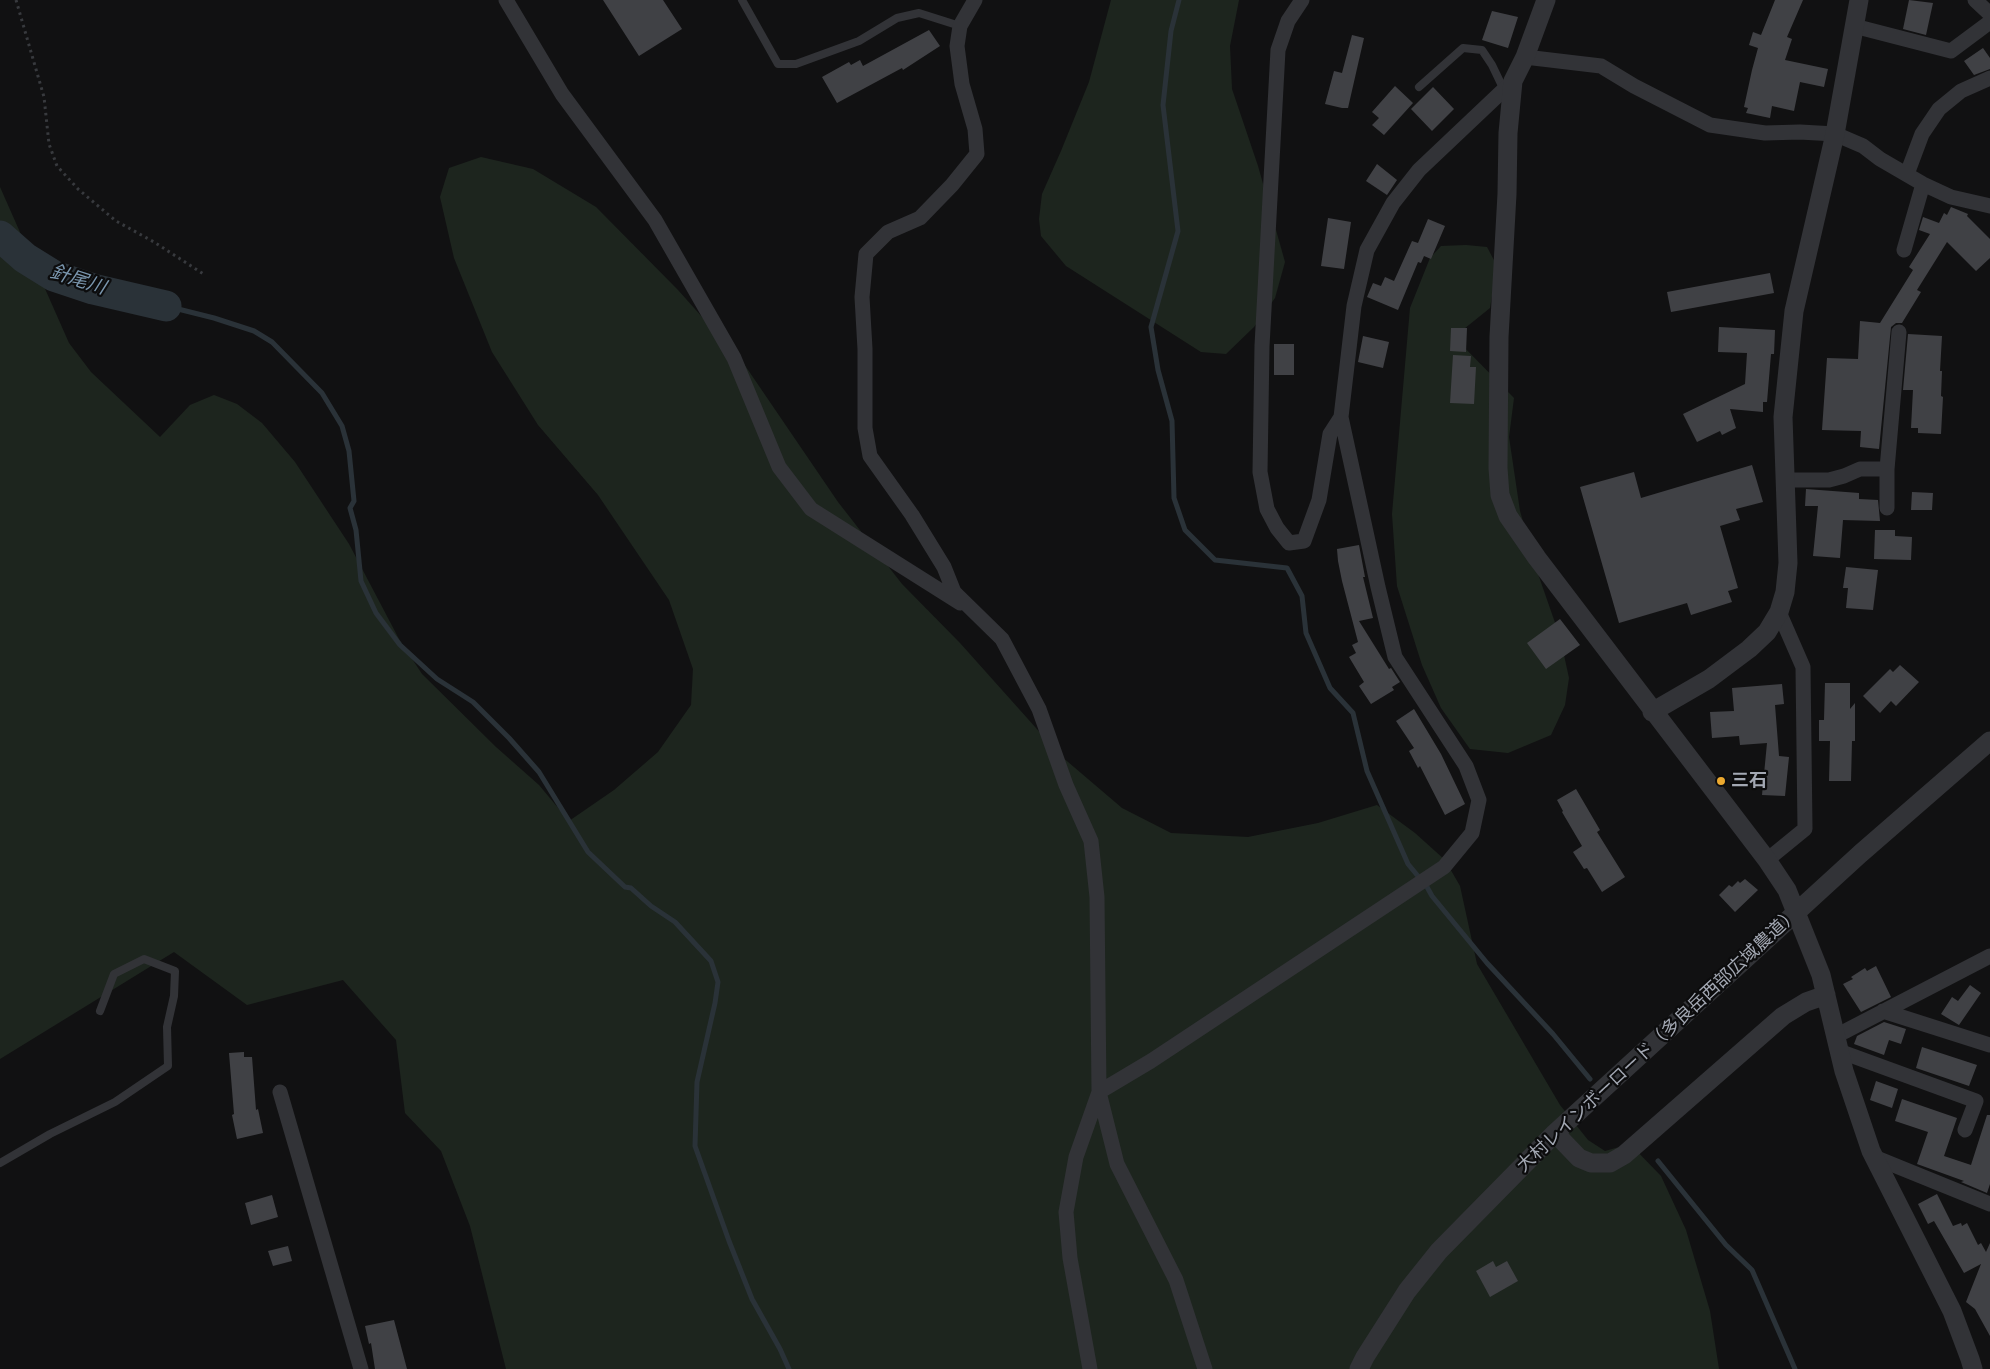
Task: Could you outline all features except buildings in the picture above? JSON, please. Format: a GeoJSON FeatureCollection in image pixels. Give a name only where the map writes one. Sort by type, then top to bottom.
{"type":"FeatureCollection","features":[{"type":"Feature","properties":{"kind":"street"},"geometry":{"type":"LineString","coordinates":[[506,0],[562,94],[655,220],[734,358],[779,467],[811,509],[974,612]]}},
{"type":"Feature","properties":{"kind":"street"},"geometry":{"type":"LineString","coordinates":[[975,0],[960,26],[957,46],[962,84],[975,129],[977,154],[920,218],[888,232],[866,254],[862,297],[865,349],[865,428],[870,456],[912,515],[944,567],[954,592],[1002,639],[1039,709],[1066,785],[1091,841],[1097,897],[1099,1092],[1117,1164],[1176,1280],[1205,1369]]}},
{"type":"Feature","properties":{"kind":"street"},"geometry":{"type":"LineString","coordinates":[[1302,0],[1288,21],[1278,50],[1261,374],[1260,472],[1266,509],[1277,528],[1289,543],[1304,541],[1319,500],[1330,434],[1341,417]]}},
{"type":"Feature","properties":{"kind":"street"},"geometry":{"type":"LineString","coordinates":[[1090,1369],[1070,1258],[1066,1212],[1076,1157],[1099,1092],[1151,1062],[1352,926],[1444,867],[1472,833],[1480,800],[1466,766],[1395,657],[1341,417],[1354,306],[1367,250],[1393,203],[1419,170],[1509,85],[1526,57],[1546,0]]}},
{"type":"Feature","properties":{"kind":"street"},"geometry":{"type":"LineString","coordinates":[[1652,712],[1709,679],[1749,649],[1767,632],[1779,612],[1785,592],[1788,563],[1783,417],[1794,311],[1834,134],[1859,0]]}},
{"type":"Feature","properties":{"kind":"street"},"geometry":{"type":"LineString","coordinates":[[1975,0],[1990,14]]}},
{"type":"Feature","properties":{"kind":"street"},"geometry":{"type":"LineString","coordinates":[[1854,26],[1951,51],[1990,22]]}},
{"type":"Feature","properties":{"kind":"street"},"geometry":{"type":"LineString","coordinates":[[1526,57],[1601,66],[1634,86],[1710,125],[1765,133],[1800,132],[1834,134],[1863,146],[1880,159],[1923,184],[1951,197],[1990,206]]}},
{"type":"Feature","properties":{"kind":"street"},"geometry":{"type":"LineString","coordinates":[[1907,174],[1922,134],[1939,109],[1961,91],[1990,78]]}},
{"type":"Feature","properties":{"kind":"street"},"geometry":{"type":"LineString","coordinates":[[1509,85],[1507,194],[1499,337],[1498,468],[1500,495],[1508,516],[1527,544],[1652,712],[1767,860],[1787,890],[1821,975],[1844,1071],[1874,1158],[1952,1311],[1972,1369]]}},
{"type":"Feature","properties":{"kind":"street"},"geometry":{"type":"LineString","coordinates":[[1904,250],[1923,184]]}},
{"type":"Feature","properties":{"kind":"street"},"geometry":{"type":"LineString","coordinates":[[1887,508],[1887,469],[1899,332]]}},
{"type":"Feature","properties":{"kind":"street"},"geometry":{"type":"LineString","coordinates":[[1786,480],[1829,480],[1860,469],[1887,469]]}},
{"type":"Feature","properties":{"kind":"street"},"geometry":{"type":"LineString","coordinates":[[1767,860],[1804,828],[1803,667],[1779,612]]}},
{"type":"Feature","properties":{"kind":"street","name":"大村レインボーロード（多良岳西部広域農道）"},"geometry":{"type":"LineString","coordinates":[[1359,1369],[1407,1291],[1439,1251],[1555,1132],[1860,854],[1990,741]]}},
{"type":"Feature","properties":{"kind":"street"},"geometry":{"type":"LineString","coordinates":[[1838,1043],[1883,1012],[1990,956]]}},
{"type":"Feature","properties":{"kind":"street"},"geometry":{"type":"LineString","coordinates":[[1555,1132],[1579,1158],[1591,1163],[1610,1163],[1624,1155],[1783,1016],[1806,1002],[1826,995]]}},
{"type":"Feature","properties":{"kind":"street"},"geometry":{"type":"LineString","coordinates":[[1883,1012],[1990,1045]]}},
{"type":"Feature","properties":{"kind":"street"},"geometry":{"type":"LineString","coordinates":[[1838,1043],[1976,1101],[1965,1130]]}},
{"type":"Feature","properties":{"kind":"street"},"geometry":{"type":"LineString","coordinates":[[280,1092],[361,1369]]}},
{"type":"Feature","properties":{"kind":"street"},"geometry":{"type":"LineString","coordinates":[[1874,1158],[1990,1204]]}},
{"type":"Feature","properties":{"kind":"lane"},"geometry":{"type":"LineString","coordinates":[[742,0],[778,64],[796,64],[859,41],[897,18],[919,13],[960,26]]}},
{"type":"Feature","properties":{"kind":"lane"},"geometry":{"type":"LineString","coordinates":[[1419,88],[1463,48],[1482,50],[1509,85]]}},
{"type":"Feature","properties":{"kind":"lane"},"geometry":{"type":"LineString","coordinates":[[0,1164],[50,1134],[115,1102],[168,1066],[167,1027],[174,996],[175,971],[144,959],[114,974],[100,1011]]}},
{"type":"Feature","properties":{"kind":"path"},"geometry":{"type":"LineString","coordinates":[[16,0],[44,97],[49,144],[56,166],[78,189],[116,221],[154,242],[205,275]]}},
{"type":"Feature","properties":{"kind":"shaded area"},"geometry":{"type":"Polygon","coordinates":[[[1111,0],[1239,0],[1230,46],[1232,89],[1258,166],[1285,262],[1275,298],[1254,327],[1226,354],[1201,352],[1066,266],[1041,236],[1039,219],[1042,194],[1089,82],[1111,0]]]}},
{"type":"Feature","properties":{"kind":"shaded area"},"geometry":{"type":"Polygon","coordinates":[[[481,157],[533,169],[596,207],[678,290],[744,364],[838,502],[902,584],[960,643],[1061,756],[1122,808],[1171,833],[1248,837],[1318,823],[1377,805],[1415,833],[1445,860],[1460,886],[1477,964],[1560,1105],[1588,1140],[1605,1151],[1630,1144],[1661,1176],[1686,1230],[1710,1311],[1719,1369],[506,1369],[470,1226],[441,1151],[405,1113],[396,1040],[343,980],[247,1005],[174,952],[0,1059],[0,187],[69,343],[91,372],[160,437],[190,405],[214,395],[237,404],[262,423],[295,462],[349,544],[399,639],[422,674],[496,747],[539,785],[569,821],[614,790],[658,752],[691,705],[693,669],[669,600],[598,495],[538,425],[492,352],[454,258],[440,197],[449,168],[481,157]]]}},
{"type":"Feature","properties":{"kind":"shaded area"},"geometry":{"type":"Polygon","coordinates":[[[1466,245],[1487,247],[1497,266],[1490,308],[1454,337],[1514,398],[1509,437],[1520,511],[1537,571],[1560,637],[1569,678],[1565,705],[1551,735],[1508,753],[1470,749],[1441,708],[1422,665],[1397,586],[1392,514],[1410,308],[1430,258],[1441,246],[1466,245]]]}},
{"type":"Feature","properties":{"kind":"waterway"},"geometry":{"type":"LineString","coordinates":[[1179,0],[1171,31],[1163,105],[1178,231],[1151,327],[1158,370],[1172,421],[1174,498],[1185,530],[1215,560],[1287,568],[1302,596],[1306,633],[1330,688],[1353,713],[1367,771],[1408,864],[1487,963],[1553,1034],[1590,1079]]}},
{"type":"Feature","properties":{"kind":"waterway","name":"針尾川"},"geometry":{"type":"LineString","coordinates":[[0,236],[25,258],[54,276],[93,289],[166,306]]}},
{"type":"Feature","properties":{"kind":"waterway"},"geometry":{"type":"LineString","coordinates":[[166,306],[214,318],[254,331],[272,342],[322,393],[342,426],[349,451],[354,501],[350,508],[356,530],[361,581],[376,613],[400,645],[437,679],[473,702],[509,738],[539,772],[588,852],[625,887],[631,888],[651,906],[675,922],[711,961],[718,982],[697,1082],[695,1146],[752,1299],[789,1369]]}},
{"type":"Feature","properties":{"kind":"waterway"},"geometry":{"type":"LineString","coordinates":[[1658,1161],[1726,1245],[1752,1270],[1795,1369]]}},
{"type":"Feature","properties":{"kind":"place","name":"三石"},"geometry":{"type":"Point","coordinates":[1721,781]}}]}
